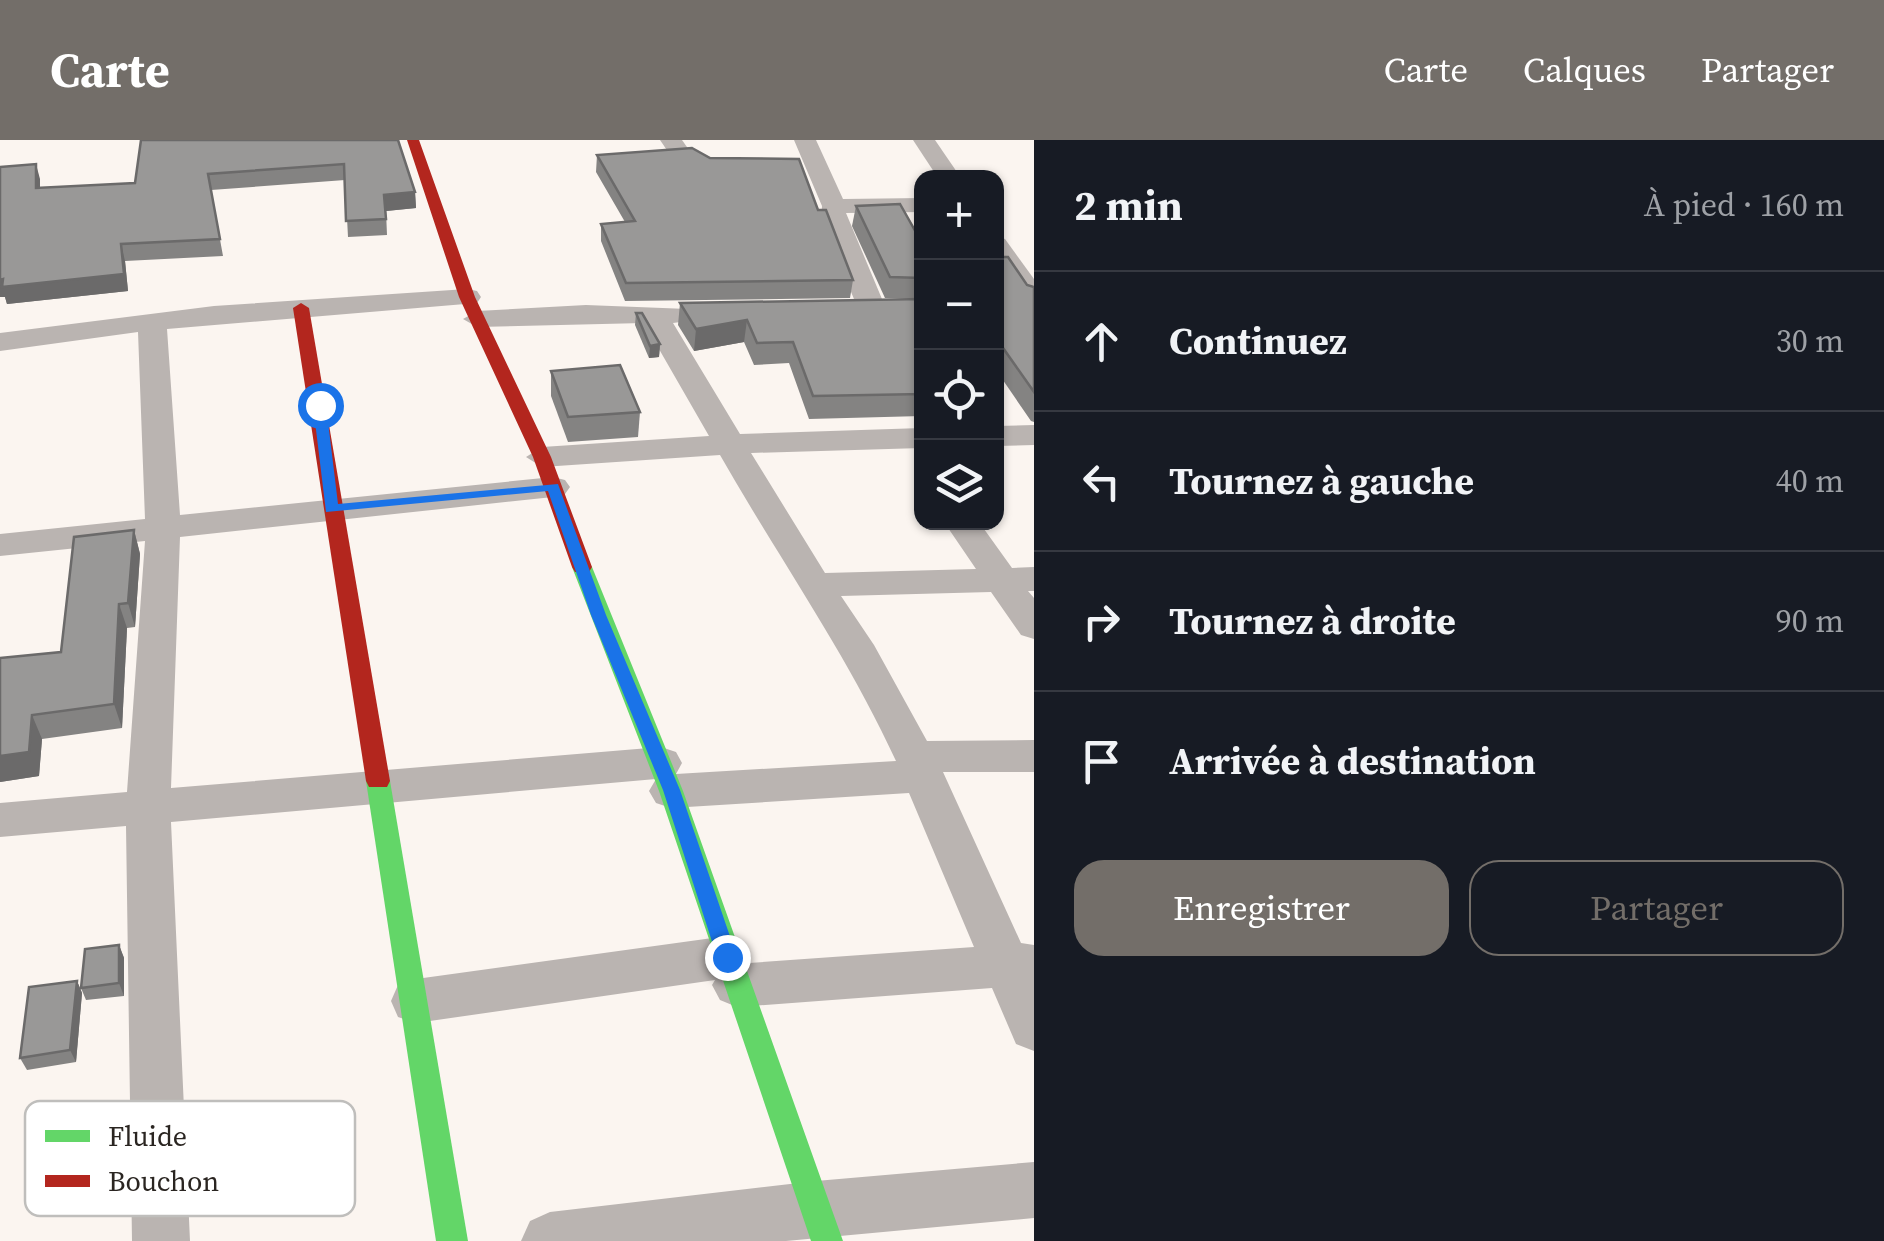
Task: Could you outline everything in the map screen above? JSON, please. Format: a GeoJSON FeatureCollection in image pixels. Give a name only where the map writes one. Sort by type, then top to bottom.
{"type":"FeatureCollection","features":[{"type":"Feature","properties":{"kind":"street"},"geometry":{"type":"LineString","coordinates":[[413,140],[472,308],[548,472],[599,615],[666,777],[822,1225]]}},
{"type":"Feature","properties":{"kind":"street"},"geometry":{"type":"LineString","coordinates":[[805,140],[834,206],[832,220],[873,311]]}},
{"type":"Feature","properties":{"kind":"street"},"geometry":{"type":"LineString","coordinates":[[924,140],[945,170]]}},
{"type":"Feature","properties":{"kind":"street"},"geometry":{"type":"LineString","coordinates":[[834,206],[914,205]]}},
{"type":"Feature","properties":{"kind":"street"},"geometry":{"type":"LineString","coordinates":[[1004,256],[1034,301],[1004,306]]}},
{"type":"Feature","properties":{"kind":"street"},"geometry":{"type":"LineString","coordinates":[[301,308],[320,405],[331,509],[382,787],[452,1241]]}},
{"type":"Feature","properties":{"kind":"street"},"geometry":{"type":"LineString","coordinates":[[0,342],[301,308],[714,314]]}},
{"type":"Feature","properties":{"kind":"street"},"geometry":{"type":"LineString","coordinates":[[833,312],[906,310]]}},
{"type":"Feature","properties":{"kind":"street"},"geometry":{"type":"LineString","coordinates":[[654,316],[817,585],[919,766],[1020,965],[1034,1028]]}},
{"type":"Feature","properties":{"kind":"street"},"geometry":{"type":"LineString","coordinates":[[152,322],[163,526],[148,808],[156,1101]]}},
{"type":"Feature","properties":{"kind":"street"},"geometry":{"type":"LineString","coordinates":[[1004,436],[1034,435]]}},
{"type":"Feature","properties":{"kind":"street"},"geometry":{"type":"LineString","coordinates":[[0,545],[331,509],[729,445],[914,445]]}},
{"type":"Feature","properties":{"kind":"street"},"geometry":{"type":"LineString","coordinates":[[969,530],[1016,580],[1034,626]]}},
{"type":"Feature","properties":{"kind":"street"},"geometry":{"type":"LineString","coordinates":[[817,585],[1016,580]]}},
{"type":"Feature","properties":{"kind":"street"},"geometry":{"type":"LineString","coordinates":[[0,820],[382,787],[919,766],[1034,756]]}},
{"type":"Feature","properties":{"kind":"street"},"geometry":{"type":"LineString","coordinates":[[416,1001],[732,971],[1020,965]]}},
{"type":"Feature","properties":{"kind":"street"},"geometry":{"type":"LineString","coordinates":[[550,1241],[822,1225],[1034,1190]]}},
{"type":"Feature","properties":{"kind":"street"},"geometry":{"type":"LineString","coordinates":[[159,1216],[160,1241]]}},
{"type":"Feature","properties":{"kind":"building"},"geometry":{"type":"Polygon","coordinates":[[[141,140],[398,140],[415,192],[384,195],[386,219],[346,221],[344,164],[208,174],[220,239],[121,244],[124,274],[2,287],[0,167],[36,164],[36,188],[135,183],[141,140]]]}},
{"type":"Feature","properties":{"kind":"building"},"geometry":{"type":"Polygon","coordinates":[[[692,148],[710,158],[799,159],[818,210],[826,210],[853,280],[626,283],[601,224],[635,221],[597,155],[692,148]]]}},
{"type":"Feature","properties":{"kind":"building"},"geometry":{"type":"Polygon","coordinates":[[[900,204],[914,229],[914,278],[890,277],[856,206],[900,204]]]}},
{"type":"Feature","properties":{"kind":"building"},"geometry":{"type":"Polygon","coordinates":[[[1004,257],[1008,257],[1027,285],[1034,287],[1034,392],[1004,349],[1004,257]]]}},
{"type":"Feature","properties":{"kind":"building"},"geometry":{"type":"Polygon","coordinates":[[[914,299],[914,394],[813,396],[793,342],[757,343],[747,320],[696,329],[680,303],[914,299]]]}},
{"type":"Feature","properties":{"kind":"building"},"geometry":{"type":"Polygon","coordinates":[[[636,313],[642,313],[660,344],[650,346],[636,313]]]}},
{"type":"Feature","properties":{"kind":"building"},"geometry":{"type":"Polygon","coordinates":[[[620,365],[640,412],[568,417],[551,371],[620,365]]]}},
{"type":"Feature","properties":{"kind":"building"},"geometry":{"type":"Polygon","coordinates":[[[134,530],[128,603],[119,604],[114,704],[32,715],[29,752],[0,756],[0,658],[61,652],[74,537],[134,530]]]}},
{"type":"Feature","properties":{"kind":"building"},"geometry":{"type":"Polygon","coordinates":[[[119,945],[119,983],[81,988],[85,949],[119,945]]]}},
{"type":"Feature","properties":{"kind":"building"},"geometry":{"type":"Polygon","coordinates":[[[77,981],[70,1050],[20,1058],[29,987],[77,981]]]}},
{"type":"Feature","properties":{"kind":"traffic: fast"},"geometry":{"type":"LineString","coordinates":[[582,567],[671,791],[827,1241]]}},
{"type":"Feature","properties":{"kind":"traffic: fast"},"geometry":{"type":"LineString","coordinates":[[378,781],[452,1241]]}},
{"type":"Feature","properties":{"kind":"traffic: jam"},"geometry":{"type":"LineString","coordinates":[[413,140],[467,297],[542,457],[582,567]]}},
{"type":"Feature","properties":{"kind":"traffic: jam"},"geometry":{"type":"LineString","coordinates":[[301,308],[378,781]]}},
{"type":"Feature","properties":{"kind":"route"},"geometry":{"type":"LineString","coordinates":[[320,405],[331,509],[553,487],[599,615],[672,790],[727,957]]}}]}
